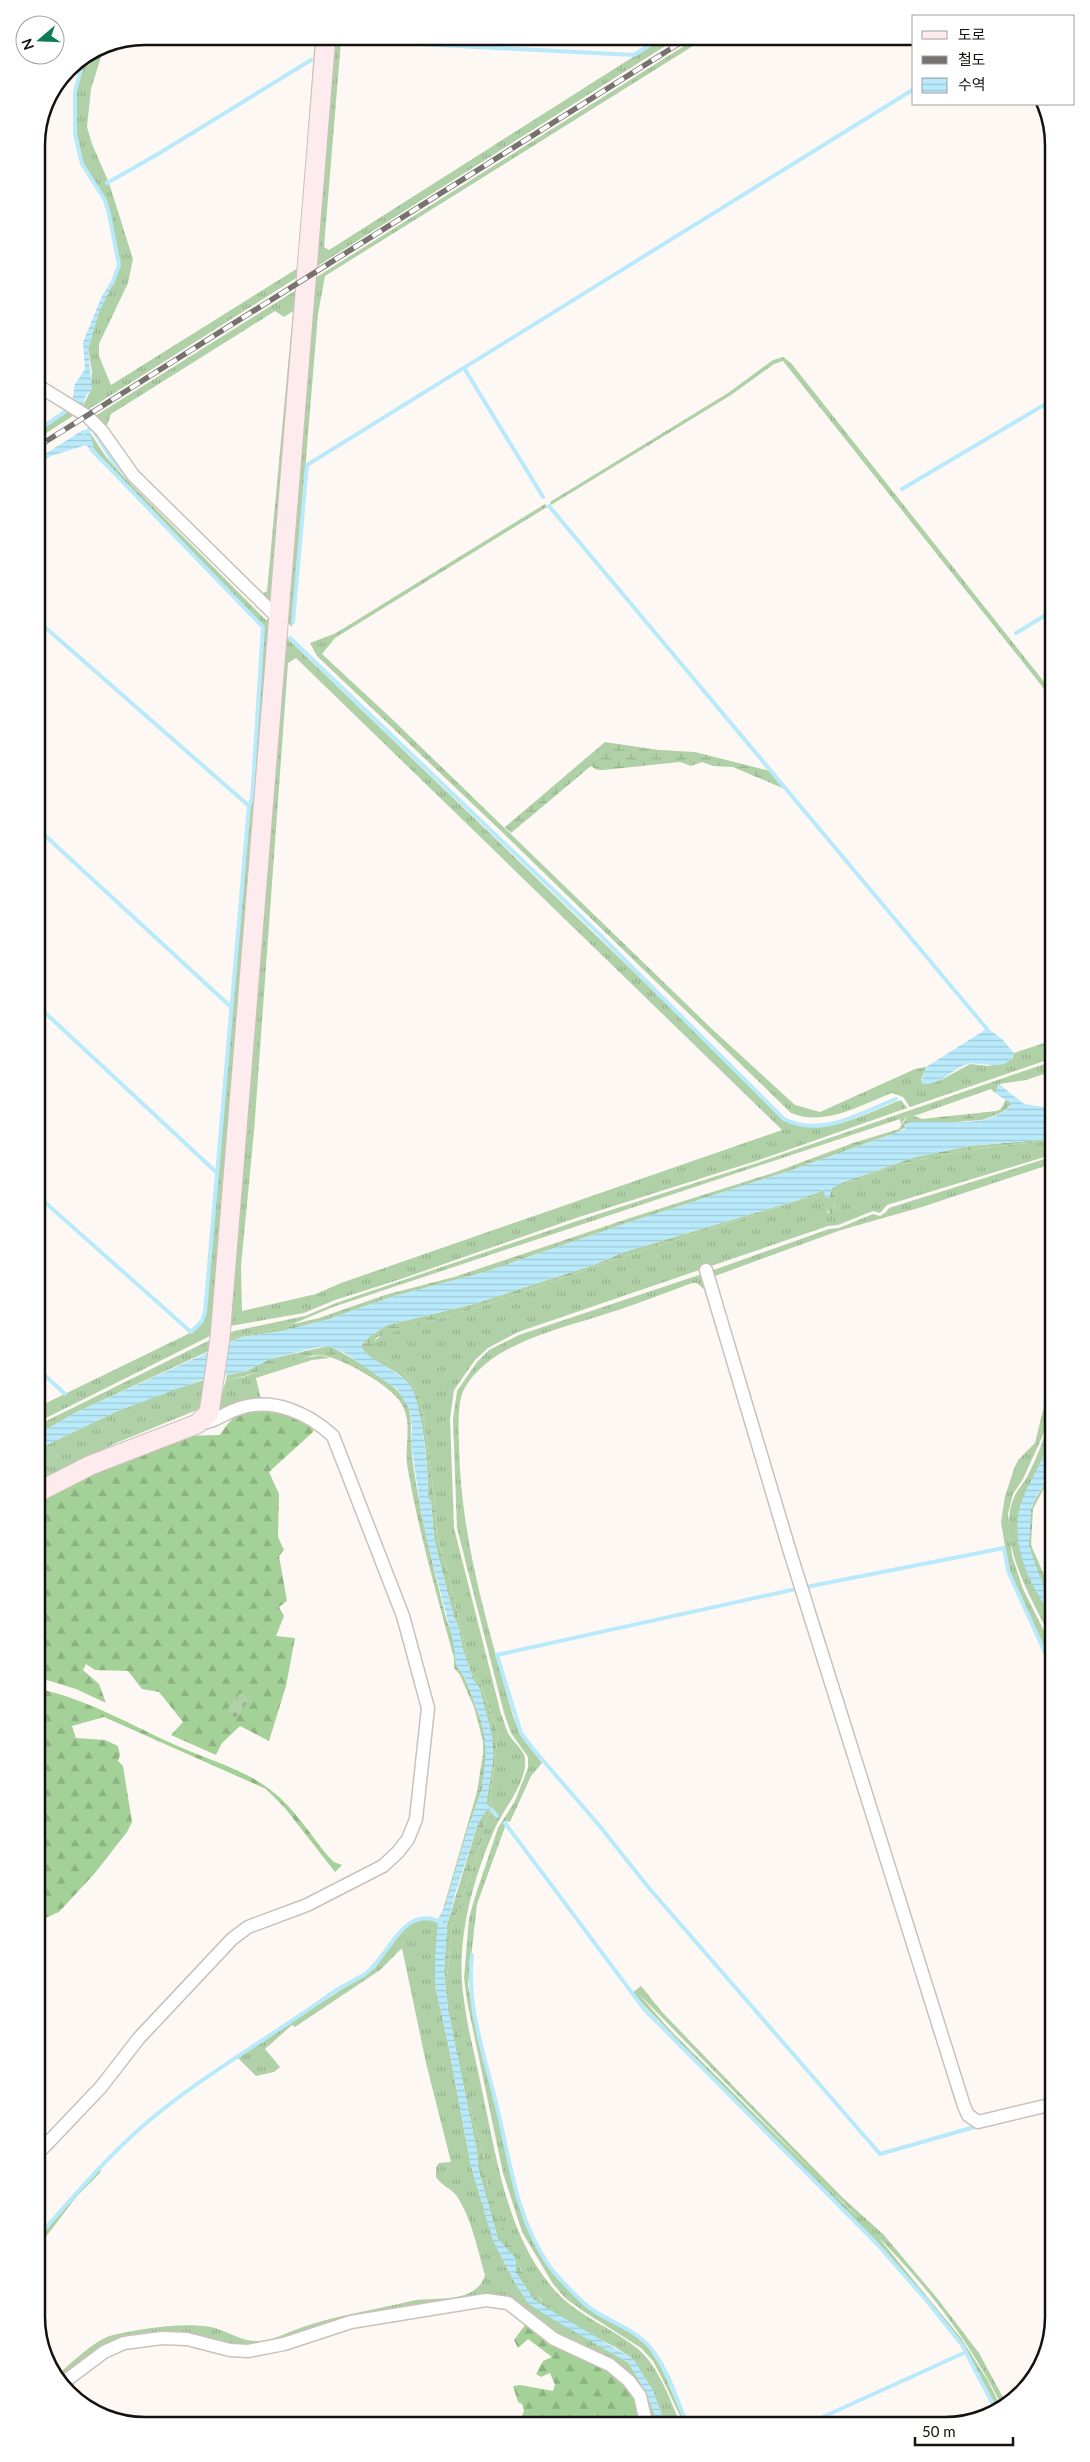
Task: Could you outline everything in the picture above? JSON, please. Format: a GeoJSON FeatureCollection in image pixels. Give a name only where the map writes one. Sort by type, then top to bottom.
{"type":"FeatureCollection","features":[{"type":"Feature","properties":{"kind":"main road"},"geometry":{"type":"LineString","coordinates":[[45,1489],[91,1465],[197,1424],[209,1413],[220,1338],[325,45]]}},
{"type":"Feature","properties":{"kind":"street"},"geometry":{"type":"LineString","coordinates":[[45,390],[87,416],[102,431],[133,475],[279,619]]}},
{"type":"Feature","properties":{"kind":"street"},"geometry":{"type":"LineString","coordinates":[[706,1270],[790,1552],[964,2106],[968,2115],[978,2122],[1045,2106]]}},
{"type":"Feature","properties":{"kind":"street"},"geometry":{"type":"LineString","coordinates":[[45,2145],[101,2087],[139,2038],[232,1939],[248,1927],[308,1905],[383,1866],[408,1839],[416,1819],[428,1708],[403,1616],[333,1436],[308,1416],[277,1406],[242,1407],[228,1412],[214,1422],[197,1424]]}},
{"type":"Feature","properties":{"kind":"street"},"geometry":{"type":"LineString","coordinates":[[67,2380],[104,2352],[124,2343],[162,2338],[187,2339],[230,2350],[248,2351],[284,2344],[351,2322],[486,2300],[508,2303],[554,2339],[610,2365],[629,2381],[640,2396],[645,2417]]}},
{"type":"Feature","properties":{"kind":"green space"},"geometry":{"type":"Polygon","coordinates":[[[314,45],[322,45],[304,273],[86,411],[82,407],[90,392],[92,372],[88,349],[99,312],[120,265],[106,200],[86,170],[78,146],[75,124],[76,92],[82,67],[102,55],[91,89],[87,127],[92,144],[109,183],[133,259],[128,283],[99,344],[99,356],[111,385],[298,268],[314,45]]]}},
{"type":"Feature","properties":{"kind":"green space"},"geometry":{"type":"Polygon","coordinates":[[[335,45],[341,45],[324,247],[329,250],[652,45],[667,45],[316,267],[335,45]]]}},
{"type":"Feature","properties":{"kind":"green space"},"geometry":{"type":"Polygon","coordinates":[[[686,45],[695,45],[325,276],[318,314],[292,627],[287,622],[315,278],[686,45]]]}},
{"type":"Feature","properties":{"kind":"green space"},"geometry":{"type":"Polygon","coordinates":[[[301,287],[271,600],[268,602],[259,592],[264,593],[267,591],[293,311],[284,317],[275,311],[111,414],[106,428],[95,416],[301,287]]]}},
{"type":"Feature","properties":{"kind":"green space"},"geometry":{"type":"Polygon","coordinates":[[[783,357],[791,363],[1045,683],[1045,690],[783,361],[774,364],[731,395],[551,505],[550,502],[728,393],[773,360],[783,357]]]}},
{"type":"Feature","properties":{"kind":"green space"},"geometry":{"type":"Polygon","coordinates":[[[70,410],[76,414],[45,434],[45,427],[70,410]]]}},
{"type":"Feature","properties":{"kind":"green space"},"geometry":{"type":"Polygon","coordinates":[[[89,431],[106,457],[125,478],[266,620],[270,618],[214,1334],[45,1418],[45,1404],[190,1333],[202,1322],[206,1312],[249,807],[253,799],[264,627],[95,452],[89,431]]]}},
{"type":"Feature","properties":{"kind":"green space"},"geometry":{"type":"Polygon","coordinates":[[[545,504],[547,507],[335,638],[322,654],[391,718],[712,1029],[795,1105],[820,1112],[915,1069],[926,1067],[921,1080],[926,1084],[941,1080],[970,1064],[988,1066],[1000,1064],[1012,1059],[1014,1053],[1045,1043],[1045,1061],[910,1107],[903,1097],[892,1093],[842,1113],[829,1116],[804,1117],[791,1113],[501,831],[317,656],[310,643],[336,633],[545,504]]]}},
{"type":"Feature","properties":{"kind":"green space"},"geometry":{"type":"Polygon","coordinates":[[[286,634],[289,640],[631,969],[782,1119],[798,1125],[828,1126],[857,1118],[901,1100],[907,1108],[759,1160],[579,1217],[335,1300],[304,1313],[230,1326],[286,634]],[[296,658],[288,663],[254,1132],[241,1266],[242,1311],[316,1294],[341,1283],[782,1130],[296,658]]]}},
{"type":"Feature","properties":{"kind":"green space"},"geometry":{"type":"Polygon","coordinates":[[[605,742],[659,750],[695,752],[770,771],[787,790],[733,767],[713,766],[702,762],[691,766],[680,762],[604,770],[597,770],[591,766],[511,833],[505,827],[605,742]]]}},
{"type":"Feature","properties":{"kind":"green space"},"geometry":{"type":"Polygon","coordinates":[[[1045,1064],[1045,1074],[1026,1080],[999,1084],[995,1093],[991,1089],[917,1115],[906,1117],[901,1125],[900,1119],[333,1307],[290,1325],[230,1339],[230,1333],[234,1331],[305,1316],[336,1303],[580,1220],[760,1162],[1045,1064]]]}},
{"type":"Feature","properties":{"kind":"green space"},"geometry":{"type":"Polygon","coordinates":[[[1006,1099],[1012,1104],[1001,1113],[982,1120],[942,1123],[914,1122],[898,1132],[792,1170],[630,1222],[485,1272],[391,1297],[326,1320],[283,1331],[242,1337],[230,1342],[230,1339],[319,1318],[385,1295],[454,1277],[630,1218],[773,1173],[853,1143],[899,1129],[909,1114],[922,1119],[996,1111],[1001,1109],[1006,1099]]]}},
{"type":"Feature","properties":{"kind":"green space"},"geometry":{"type":"Polygon","coordinates":[[[1045,1140],[1045,1142],[968,1150],[941,1155],[887,1169],[836,1189],[834,1211],[831,1214],[814,1196],[620,1258],[479,1307],[377,1337],[374,1341],[374,1352],[404,1373],[415,1388],[422,1405],[434,1496],[437,1537],[448,1573],[472,1674],[481,1685],[498,1733],[490,1800],[492,1810],[486,1803],[493,1760],[492,1736],[479,1687],[473,1680],[462,1647],[459,1629],[453,1614],[434,1539],[431,1502],[428,1498],[424,1437],[417,1403],[406,1381],[396,1372],[367,1355],[362,1350],[361,1345],[370,1336],[387,1325],[474,1304],[593,1265],[624,1252],[798,1200],[824,1190],[829,1198],[832,1188],[841,1183],[915,1157],[969,1146],[1045,1140]]]}},
{"type":"Feature","properties":{"kind":"green space"},"geometry":{"type":"Polygon","coordinates":[[[1045,1142],[1045,1157],[887,1205],[880,1213],[873,1211],[838,1225],[828,1226],[518,1332],[488,1348],[475,1360],[454,1390],[450,1419],[454,1528],[501,1714],[508,1733],[523,1752],[525,1759],[525,1768],[519,1786],[495,1828],[479,1869],[468,1912],[462,1957],[462,1978],[470,2036],[499,2170],[514,2219],[524,2243],[536,2265],[560,2296],[581,2313],[627,2341],[645,2356],[663,2383],[678,2417],[662,2417],[653,2391],[633,2359],[615,2347],[576,2327],[547,2306],[528,2284],[509,2244],[488,2188],[483,2153],[471,2111],[447,1978],[452,1926],[484,1834],[482,1831],[490,1811],[495,1816],[498,1815],[492,1810],[490,1800],[498,1733],[481,1685],[472,1674],[448,1573],[437,1537],[434,1496],[422,1405],[415,1388],[404,1373],[374,1352],[374,1341],[382,1335],[479,1307],[620,1258],[814,1196],[826,1207],[828,1213],[834,1211],[836,1189],[861,1178],[914,1161],[968,1150],[1045,1142]]]}},
{"type":"Feature","properties":{"kind":"green space"},"geometry":{"type":"Polygon","coordinates":[[[1045,1159],[1045,1166],[922,1207],[841,1230],[715,1276],[713,1288],[708,1272],[829,1229],[839,1228],[873,1214],[880,1216],[889,1208],[1045,1159]]]}},
{"type":"Feature","properties":{"kind":"green space"},"geometry":{"type":"Polygon","coordinates":[[[702,1274],[709,1294],[697,1283],[692,1283],[560,1328],[512,1347],[478,1370],[465,1388],[459,1407],[461,1482],[470,1550],[477,1583],[513,1716],[521,1736],[542,1763],[531,1776],[510,1822],[505,1821],[504,1823],[505,1827],[477,1904],[468,1985],[514,2187],[528,2227],[547,2265],[591,2310],[633,2334],[647,2345],[662,2369],[683,2417],[681,2417],[653,2361],[641,2348],[565,2298],[553,2284],[522,2232],[503,2173],[467,2001],[464,1978],[469,1918],[498,1828],[515,1801],[528,1768],[528,1757],[511,1733],[504,1713],[457,1528],[453,1419],[457,1391],[477,1362],[489,1350],[519,1335],[702,1274]]]}},
{"type":"Feature","properties":{"kind":"green space"},"geometry":{"type":"Polygon","coordinates":[[[210,1340],[213,1349],[77,1412],[45,1430],[45,1422],[210,1340]]]}},
{"type":"Feature","properties":{"kind":"green space"},"geometry":{"type":"Polygon","coordinates":[[[328,1346],[357,1361],[381,1377],[400,1393],[408,1404],[412,1456],[418,1494],[445,1614],[455,1647],[456,1666],[467,1683],[485,1732],[487,1756],[483,1786],[442,1913],[477,1792],[483,1754],[483,1741],[474,1707],[460,1675],[454,1668],[454,1658],[423,1541],[412,1494],[407,1461],[408,1427],[405,1411],[396,1396],[365,1373],[340,1361],[321,1355],[226,1380],[227,1375],[247,1371],[270,1359],[328,1346]]]}},
{"type":"Feature","properties":{"kind":"green space"},"geometry":{"type":"Polygon","coordinates":[[[320,1355],[330,1358],[312,1360],[256,1378],[262,1403],[214,1420],[226,1380],[243,1377],[287,1362],[320,1355]]]}},
{"type":"Feature","properties":{"kind":"green space"},"geometry":{"type":"Polygon","coordinates":[[[210,1378],[202,1406],[197,1410],[116,1443],[45,1478],[45,1446],[115,1412],[172,1390],[210,1378]]]}},
{"type":"Feature","properties":{"kind":"green space"},"geometry":{"type":"Polygon","coordinates":[[[1045,1402],[1045,1428],[1043,1435],[1023,1479],[1013,1494],[1008,1514],[1012,1556],[1023,1589],[1045,1633],[1045,1650],[1009,1571],[1001,1522],[1005,1496],[1014,1469],[1018,1460],[1035,1443],[1045,1402]]]}},
{"type":"Feature","properties":{"kind":"green space"},"geometry":{"type":"Polygon","coordinates":[[[262,1409],[287,1414],[314,1427],[313,1432],[269,1472],[279,1494],[278,1537],[284,1550],[279,1556],[287,1601],[279,1607],[284,1616],[276,1636],[295,1638],[286,1686],[269,1741],[240,1726],[222,1743],[216,1755],[171,1735],[183,1722],[159,1692],[142,1689],[128,1671],[95,1670],[86,1664],[83,1670],[99,1684],[106,1703],[76,1689],[45,1680],[45,1495],[181,1436],[220,1435],[233,1419],[247,1412],[262,1409]]]}},
{"type":"Feature","properties":{"kind":"green space"},"geometry":{"type":"Polygon","coordinates":[[[1045,1433],[1045,1453],[1020,1506],[1019,1525],[1027,1573],[1045,1603],[1045,1626],[1018,1570],[1009,1531],[1010,1513],[1015,1495],[1034,1463],[1045,1433]]]}},
{"type":"Feature","properties":{"kind":"green space"},"geometry":{"type":"Polygon","coordinates":[[[1045,1484],[1033,1509],[1031,1545],[1045,1577],[1045,1589],[1031,1556],[1028,1531],[1029,1518],[1038,1494],[1045,1484]]]}},
{"type":"Feature","properties":{"kind":"green space"},"geometry":{"type":"Polygon","coordinates":[[[45,1690],[94,1707],[180,1747],[251,1777],[280,1798],[295,1813],[327,1855],[334,1862],[342,1865],[335,1872],[285,1808],[266,1789],[104,1717],[72,1726],[76,1738],[105,1740],[118,1746],[120,1755],[118,1761],[123,1766],[132,1822],[127,1832],[95,1873],[59,1912],[45,1918],[45,1690]]]}},
{"type":"Feature","properties":{"kind":"green space"},"geometry":{"type":"Polygon","coordinates":[[[243,1693],[249,1700],[238,1716],[235,1717],[230,1714],[228,1708],[239,1694],[243,1693]]]}},
{"type":"Feature","properties":{"kind":"green space"},"geometry":{"type":"Polygon","coordinates":[[[487,1809],[490,1811],[482,1831],[484,1834],[452,1926],[447,1978],[461,2037],[471,2111],[483,2153],[488,2188],[521,2270],[541,2300],[576,2327],[534,2300],[516,2273],[515,2259],[498,2239],[478,2168],[477,2152],[448,2010],[444,1971],[447,1925],[478,1823],[487,1809]]]}},
{"type":"Feature","properties":{"kind":"green space"},"geometry":{"type":"Polygon","coordinates":[[[428,1919],[438,1923],[435,1985],[471,2166],[493,2240],[515,2283],[529,2304],[629,2363],[646,2393],[656,2417],[643,2417],[576,2348],[529,2317],[486,2299],[260,2348],[124,2341],[67,2379],[61,2371],[93,2345],[109,2336],[117,2334],[164,2326],[188,2325],[211,2327],[245,2340],[258,2341],[349,2314],[411,2301],[464,2295],[480,2285],[485,2275],[474,2234],[462,2204],[456,2195],[436,2177],[436,2167],[439,2163],[451,2162],[426,2063],[402,1948],[380,1970],[295,2027],[292,2025],[265,2049],[280,2067],[274,2072],[256,2076],[237,2057],[375,1968],[400,1932],[408,1924],[428,1919]]]}},
{"type":"Feature","properties":{"kind":"green space"},"geometry":{"type":"Polygon","coordinates":[[[641,1986],[663,2013],[739,2092],[843,2198],[883,2234],[937,2298],[979,2353],[1003,2398],[999,2401],[970,2349],[952,2323],[892,2251],[878,2237],[961,2338],[988,2381],[998,2402],[995,2404],[963,2344],[878,2243],[632,1993],[641,1986]],[[637,1992],[670,2030],[817,2177],[637,1992]]]}},
{"type":"Feature","properties":{"kind":"green space"},"geometry":{"type":"Polygon","coordinates":[[[102,2165],[100,2173],[77,2196],[45,2238],[45,2230],[102,2165]]]}},
{"type":"Feature","properties":{"kind":"green space"},"geometry":{"type":"Polygon","coordinates":[[[528,2321],[602,2364],[630,2386],[642,2417],[521,2417],[524,2411],[522,2404],[518,2402],[513,2386],[520,2385],[553,2391],[555,2385],[550,2373],[541,2377],[536,2374],[543,2361],[552,2357],[528,2339],[518,2348],[514,2340],[528,2321]]]}},
{"type":"Feature","properties":{"kind":"water"},"geometry":{"type":"Polygon","coordinates":[[[112,280],[114,282],[99,312],[88,349],[92,389],[86,395],[82,407],[72,402],[75,384],[85,369],[83,342],[102,296],[112,280]]]}},
{"type":"Feature","properties":{"kind":"water"},"geometry":{"type":"Polygon","coordinates":[[[83,430],[89,431],[95,452],[93,453],[86,445],[51,456],[45,460],[45,454],[83,430]]]}},
{"type":"Feature","properties":{"kind":"water"},"geometry":{"type":"Polygon","coordinates":[[[983,1025],[1002,1039],[1014,1053],[1011,1059],[1000,1065],[968,1064],[934,1083],[921,1083],[926,1067],[985,1030],[983,1025]]]}},
{"type":"Feature","properties":{"kind":"water"},"geometry":{"type":"Polygon","coordinates":[[[999,1084],[1024,1104],[1045,1107],[1045,1140],[969,1146],[915,1157],[841,1183],[832,1188],[829,1198],[825,1198],[824,1190],[798,1200],[624,1252],[593,1265],[474,1304],[387,1325],[370,1336],[361,1345],[368,1355],[405,1380],[410,1385],[414,1394],[424,1439],[428,1498],[431,1502],[434,1539],[453,1614],[459,1629],[462,1647],[473,1680],[479,1687],[492,1736],[493,1760],[486,1803],[492,1810],[487,1809],[478,1823],[456,1891],[447,1925],[444,1971],[448,2010],[477,2152],[478,2168],[498,2239],[516,2259],[516,2273],[534,2300],[633,2359],[653,2391],[662,2417],[656,2417],[646,2393],[629,2363],[529,2304],[515,2283],[493,2240],[471,2166],[435,1985],[435,1957],[438,1919],[446,1904],[468,1828],[483,1786],[485,1749],[483,1729],[468,1684],[456,1666],[453,1640],[428,1545],[420,1505],[411,1442],[410,1411],[398,1390],[345,1353],[328,1346],[318,1347],[270,1359],[247,1371],[201,1380],[115,1412],[45,1446],[45,1430],[77,1412],[242,1337],[283,1331],[326,1320],[391,1297],[485,1272],[630,1222],[792,1170],[898,1132],[905,1129],[904,1125],[907,1123],[962,1122],[990,1118],[1002,1113],[1012,1104],[995,1093],[999,1084]]]}},
{"type":"Feature","properties":{"kind":"water"},"geometry":{"type":"Polygon","coordinates":[[[1045,1453],[1045,1483],[1031,1509],[1029,1546],[1045,1591],[1045,1604],[1029,1577],[1019,1548],[1018,1518],[1028,1486],[1045,1453]]]}},
{"type":"Feature","properties":{"kind":"waterway"},"geometry":{"type":"LineString","coordinates":[[439,45],[634,55],[650,45]]}},
{"type":"Feature","properties":{"kind":"waterway"},"geometry":{"type":"LineString","coordinates":[[107,183],[311,60]]}},
{"type":"Feature","properties":{"kind":"waterway"},"geometry":{"type":"LineString","coordinates":[[81,68],[75,92],[75,134],[82,164],[105,200],[109,214],[119,265],[112,284]]}},
{"type":"Feature","properties":{"kind":"waterway"},"geometry":{"type":"LineString","coordinates":[[293,622],[307,465],[912,90]]}},
{"type":"Feature","properties":{"kind":"waterway"},"geometry":{"type":"LineString","coordinates":[[464,368],[543,497]]}},
{"type":"Feature","properties":{"kind":"waterway"},"geometry":{"type":"LineString","coordinates":[[902,489],[1045,404]]}},
{"type":"Feature","properties":{"kind":"waterway"},"geometry":{"type":"LineString","coordinates":[[45,425],[66,411]]}},
{"type":"Feature","properties":{"kind":"waterway"},"geometry":{"type":"LineString","coordinates":[[84,433],[92,428],[112,460],[131,481]]}},
{"type":"Feature","properties":{"kind":"waterway"},"geometry":{"type":"LineString","coordinates":[[45,1202],[191,1332],[202,1321],[205,1312],[249,806],[252,799],[263,627],[91,449]]}},
{"type":"Feature","properties":{"kind":"waterway"},"geometry":{"type":"LineString","coordinates":[[549,506],[987,1029]]}},
{"type":"Feature","properties":{"kind":"waterway"},"geometry":{"type":"LineString","coordinates":[[1016,633],[1045,615]]}},
{"type":"Feature","properties":{"kind":"waterway"},"geometry":{"type":"LineString","coordinates":[[45,627],[249,806]]}},
{"type":"Feature","properties":{"kind":"waterway"},"geometry":{"type":"LineString","coordinates":[[290,638],[597,932],[784,1119],[798,1124],[826,1125],[896,1099]]}},
{"type":"Feature","properties":{"kind":"waterway"},"geometry":{"type":"LineString","coordinates":[[45,835],[231,1007]]}},
{"type":"Feature","properties":{"kind":"waterway"},"geometry":{"type":"LineString","coordinates":[[45,1013],[216,1172]]}},
{"type":"Feature","properties":{"kind":"waterway"},"geometry":{"type":"LineString","coordinates":[[45,1376],[65,1394]]}},
{"type":"Feature","properties":{"kind":"waterway"},"geometry":{"type":"LineString","coordinates":[[978,2126],[880,2154],[649,1888],[598,1824],[534,1750],[521,1733],[497,1655],[796,1589],[1004,1548],[1008,1571],[1045,1653]]}},
{"type":"Feature","properties":{"kind":"waterway"},"geometry":{"type":"LineString","coordinates":[[492,1810],[497,1816]]}},
{"type":"Feature","properties":{"kind":"waterway"},"geometry":{"type":"LineString","coordinates":[[505,1823],[644,2009],[877,2244],[927,2301],[962,2345],[993,2405]]}},
{"type":"Feature","properties":{"kind":"waterway"},"geometry":{"type":"LineString","coordinates":[[45,2229],[117,2150],[166,2107],[188,2090],[333,1992],[365,1974],[374,1966],[406,1926],[416,1920],[428,1918],[441,1922]]}},
{"type":"Feature","properties":{"kind":"waterway"},"geometry":{"type":"LineString","coordinates":[[472,1955],[471,1974],[474,2012],[515,2188],[528,2228],[556,2275],[588,2307],[635,2334],[654,2352],[670,2381],[684,2417]]}},
{"type":"Feature","properties":{"kind":"waterway"},"geometry":{"type":"LineString","coordinates":[[823,2417],[966,2352]]}},
{"type":"Feature","properties":{"kind":"railway"},"geometry":{"type":"LineString","coordinates":[[45,442],[677,45]]}}]}
